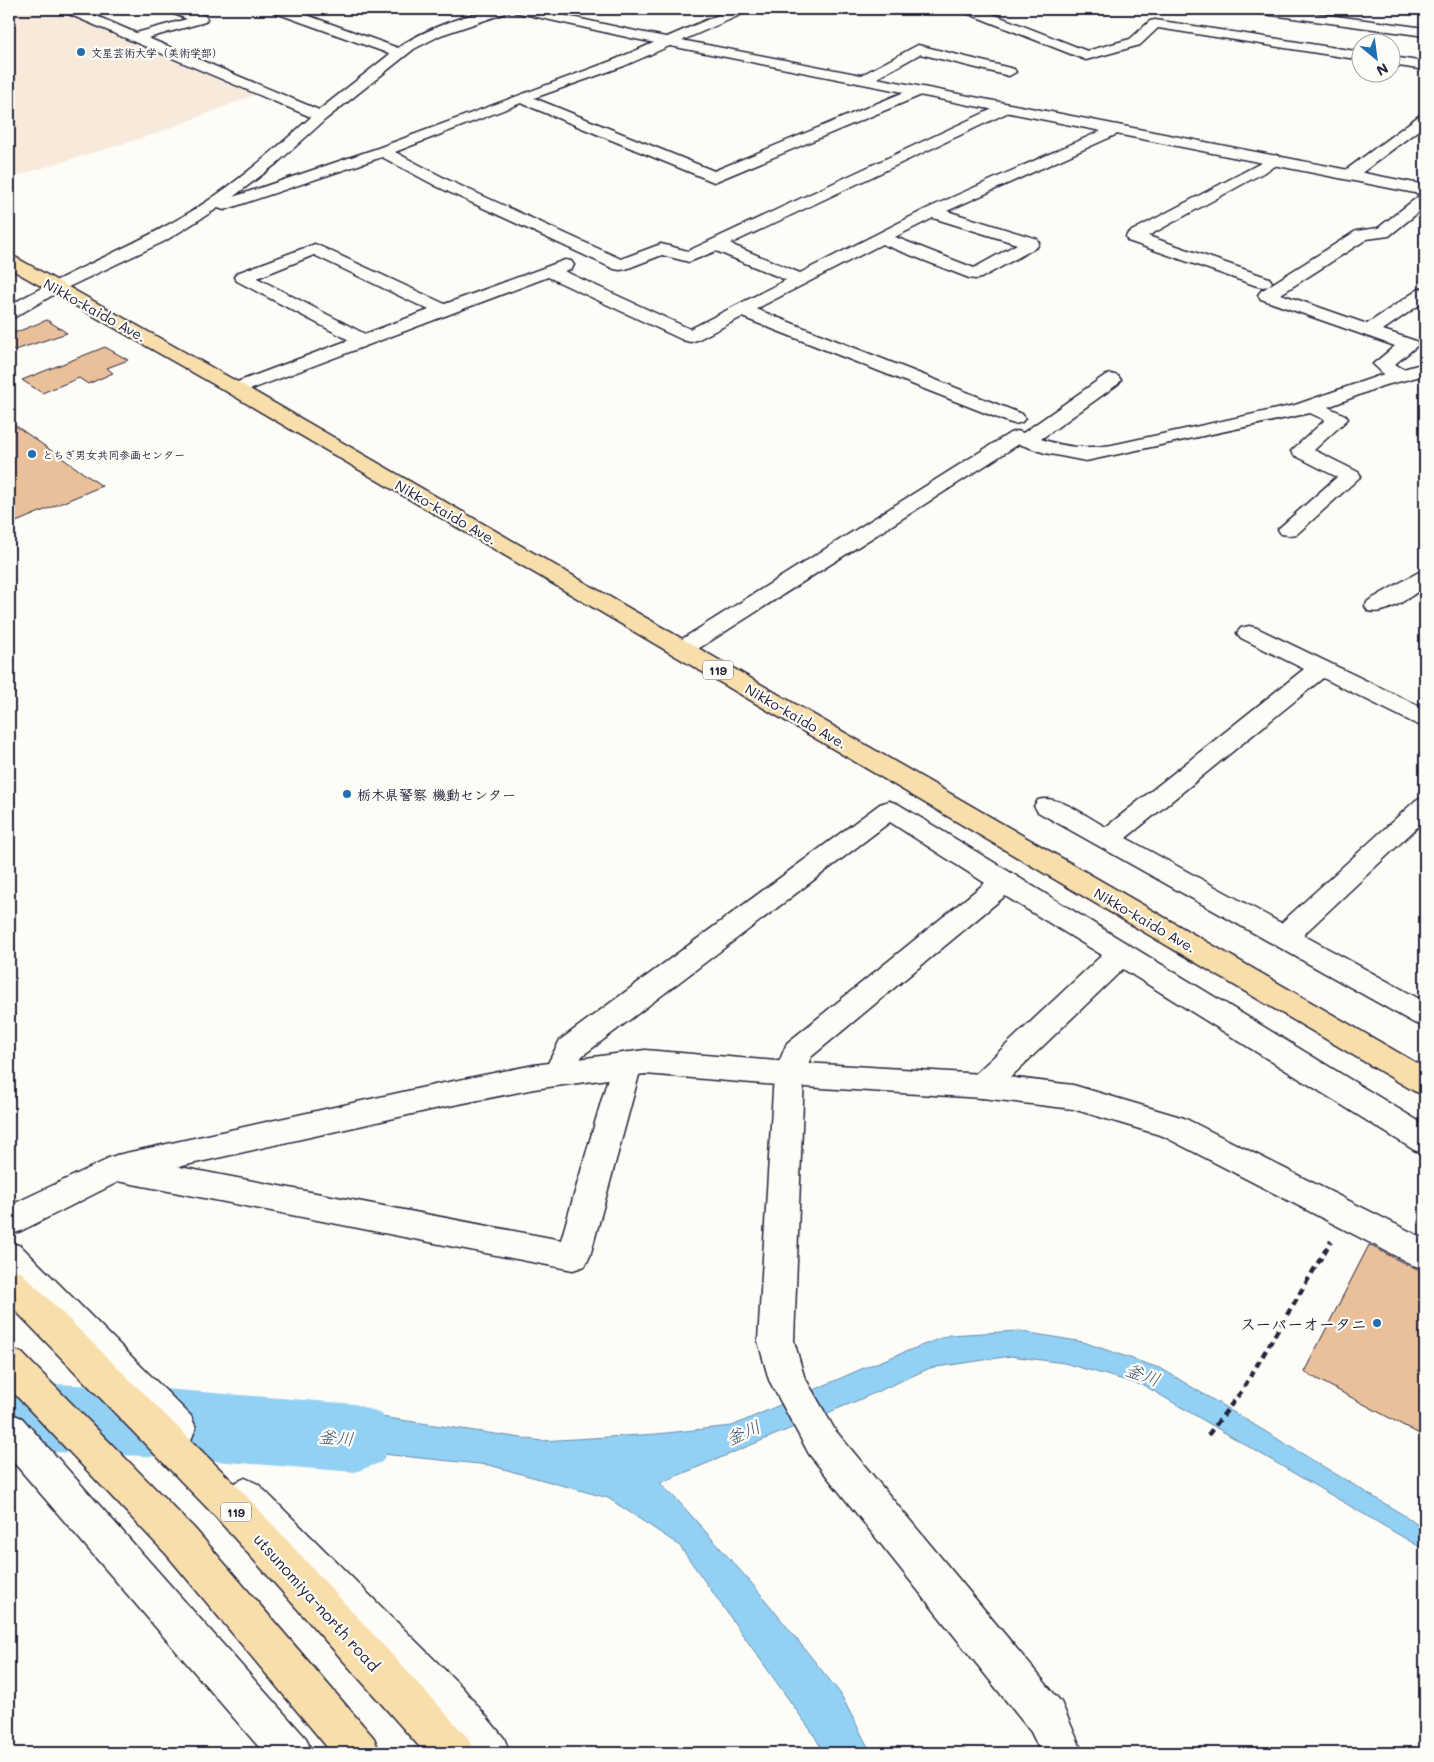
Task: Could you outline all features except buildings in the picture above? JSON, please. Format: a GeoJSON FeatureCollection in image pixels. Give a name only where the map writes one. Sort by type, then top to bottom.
{"type":"FeatureCollection","features":[{"type":"Feature","properties":{"kind":"highway","name":"Nikko-kaido Ave."},"geometry":{"type":"LineString","coordinates":[[9,261],[236,389],[1425,1083]]}},
{"type":"Feature","properties":{"kind":"highway","name":"utsunomiya-north road"},"geometry":{"type":"LineString","coordinates":[[9,1282],[227,1502],[453,1753]]}},
{"type":"Feature","properties":{"kind":"highway"},"geometry":{"type":"LineString","coordinates":[[9,1364],[181,1542],[359,1753]]}},
{"type":"Feature","properties":{"kind":"street"},"geometry":{"type":"LineString","coordinates":[[69,9],[321,116]]}},
{"type":"Feature","properties":{"kind":"street"},"geometry":{"type":"LineString","coordinates":[[136,37],[200,19],[174,9]]}},
{"type":"Feature","properties":{"kind":"street"},"geometry":{"type":"LineString","coordinates":[[278,9],[400,53]]}},
{"type":"Feature","properties":{"kind":"street"},"geometry":{"type":"LineString","coordinates":[[9,313],[54,287],[159,237],[199,214],[271,161],[321,116],[409,46],[436,32],[504,9]]}},
{"type":"Feature","properties":{"kind":"street"},"geometry":{"type":"LineString","coordinates":[[518,9],[671,42],[1425,190]]}},
{"type":"Feature","properties":{"kind":"street"},"geometry":{"type":"LineString","coordinates":[[199,214],[383,151],[619,63],[671,42],[742,9]]}},
{"type":"Feature","properties":{"kind":"street"},"geometry":{"type":"LineString","coordinates":[[969,9],[1086,56],[1136,42],[1160,19],[1352,54]]}},
{"type":"Feature","properties":{"kind":"street"},"geometry":{"type":"LineString","coordinates":[[1256,9],[1406,30],[1421,35]]}},
{"type":"Feature","properties":{"kind":"street"},"geometry":{"type":"LineString","coordinates":[[1351,9],[1359,24]]}},
{"type":"Feature","properties":{"kind":"street"},"geometry":{"type":"LineString","coordinates":[[1415,16],[1421,35]]}},
{"type":"Feature","properties":{"kind":"street"},"geometry":{"type":"LineString","coordinates":[[863,80],[918,49],[1009,72]]}},
{"type":"Feature","properties":{"kind":"street"},"geometry":{"type":"LineString","coordinates":[[1402,63],[1425,66]]}},
{"type":"Feature","properties":{"kind":"street"},"geometry":{"type":"LineString","coordinates":[[521,98],[714,177],[919,91]]}},
{"type":"Feature","properties":{"kind":"street"},"geometry":{"type":"LineString","coordinates":[[383,151],[444,184],[620,265],[661,250],[689,256],[1006,108]]}},
{"type":"Feature","properties":{"kind":"street"},"geometry":{"type":"LineString","coordinates":[[1349,175],[1425,118]]}},
{"type":"Feature","properties":{"kind":"street"},"geometry":{"type":"LineString","coordinates":[[549,271],[690,336],[932,212],[1117,130]]}},
{"type":"Feature","properties":{"kind":"street"},"geometry":{"type":"LineString","coordinates":[[1263,282],[1134,237],[1276,160]]}},
{"type":"Feature","properties":{"kind":"street"},"geometry":{"type":"LineString","coordinates":[[1399,375],[1382,364],[1409,345],[1268,295],[1362,235],[1383,232],[1425,199]]}},
{"type":"Feature","properties":{"kind":"street"},"geometry":{"type":"LineString","coordinates":[[882,238],[975,274],[1031,243],[932,212]]}},
{"type":"Feature","properties":{"kind":"street"},"geometry":{"type":"LineString","coordinates":[[715,244],[799,279]]}},
{"type":"Feature","properties":{"kind":"street"},"geometry":{"type":"LineString","coordinates":[[364,341],[243,277],[315,249],[445,311]]}},
{"type":"Feature","properties":{"kind":"street"},"geometry":{"type":"LineString","coordinates":[[236,389],[594,254]]}},
{"type":"Feature","properties":{"kind":"street"},"geometry":{"type":"LineString","coordinates":[[1369,331],[1425,293]]}},
{"type":"Feature","properties":{"kind":"street"},"geometry":{"type":"LineString","coordinates":[[741,310],[1015,418]]}},
{"type":"Feature","properties":{"kind":"street"},"geometry":{"type":"LineString","coordinates":[[682,650],[1018,437],[1052,449],[1086,455],[1312,406],[1399,375],[1425,369]]}},
{"type":"Feature","properties":{"kind":"street"},"geometry":{"type":"LineString","coordinates":[[1026,440],[1111,380]]}},
{"type":"Feature","properties":{"kind":"street"},"geometry":{"type":"LineString","coordinates":[[1290,529],[1351,476],[1300,451],[1338,420],[1312,406]]}},
{"type":"Feature","properties":{"kind":"street"},"geometry":{"type":"LineString","coordinates":[[1376,606],[1425,578]]}},
{"type":"Feature","properties":{"kind":"street"},"geometry":{"type":"LineString","coordinates":[[1249,633],[1425,719]]}},
{"type":"Feature","properties":{"kind":"street"},"geometry":{"type":"LineString","coordinates":[[1108,839],[1321,668]]}},
{"type":"Feature","properties":{"kind":"street"},"geometry":{"type":"LineString","coordinates":[[1047,806],[1425,1014]]}},
{"type":"Feature","properties":{"kind":"street"},"geometry":{"type":"LineString","coordinates":[[1284,936],[1425,806]]}},
{"type":"Feature","properties":{"kind":"street"},"geometry":{"type":"LineString","coordinates":[[558,1074],[571,1048],[889,810],[1425,1141]]}},
{"type":"Feature","properties":{"kind":"street"},"geometry":{"type":"LineString","coordinates":[[1004,882],[816,1035],[798,1052],[789,1074],[776,1341],[787,1380],[822,1442],[1046,1717],[1062,1753]]}},
{"type":"Feature","properties":{"kind":"street"},"geometry":{"type":"LineString","coordinates":[[982,1086],[1121,954]]}},
{"type":"Feature","properties":{"kind":"street"},"geometry":{"type":"LineString","coordinates":[[9,1221],[117,1168],[439,1096],[558,1074],[645,1062],[789,1074],[982,1086],[1073,1097],[1173,1127],[1425,1255]]}},
{"type":"Feature","properties":{"kind":"street"},"geometry":{"type":"LineString","coordinates":[[117,1168],[572,1256],[627,1064]]}},
{"type":"Feature","properties":{"kind":"street"},"geometry":{"type":"LineString","coordinates":[[9,1256],[447,1702],[489,1753]]}},
{"type":"Feature","properties":{"kind":"street"},"geometry":{"type":"LineString","coordinates":[[9,1430],[291,1753]]}},
{"type":"Feature","properties":{"kind":"path"},"geometry":{"type":"LineString","coordinates":[[1208,1435],[1241,1392],[1345,1216]]}},
{"type":"Feature","properties":{"kind":"shaded area","name":"文星芸術大学（美術学部）"},"geometry":{"type":"Polygon","coordinates":[[[9,9],[53,9],[254,95],[155,134],[9,178],[9,9]]]}},
{"type":"Feature","properties":{"kind":"water"},"geometry":{"type":"Polygon","coordinates":[[[1018,1331],[1083,1342],[1162,1369],[1425,1528],[1425,1550],[1145,1386],[1064,1363],[1011,1356],[930,1368],[660,1483],[754,1586],[840,1693],[871,1753],[824,1753],[814,1735],[679,1545],[608,1498],[489,1465],[275,1443],[287,1403],[542,1441],[657,1434],[732,1426],[866,1367],[949,1335],[1018,1331]]]}},
{"type":"Feature","properties":{"kind":"waterway","name":"釜川"},"geometry":{"type":"LineString","coordinates":[[9,1416],[165,1423],[355,1438]]}},
{"type":"Feature","properties":{"kind":"place","name":"文星芸術大学（美術学部）"},"geometry":{"type":"Point","coordinates":[81,52]}},
{"type":"Feature","properties":{"kind":"place","name":"とちぎ男女共同参画センター"},"geometry":{"type":"Point","coordinates":[32,454]}},
{"type":"Feature","properties":{"kind":"place","name":"栃木県警察 機動センター"},"geometry":{"type":"Point","coordinates":[347,794]}},
{"type":"Feature","properties":{"kind":"place","name":"スーパーオータニ"},"geometry":{"type":"Point","coordinates":[1377,1323]}}]}
